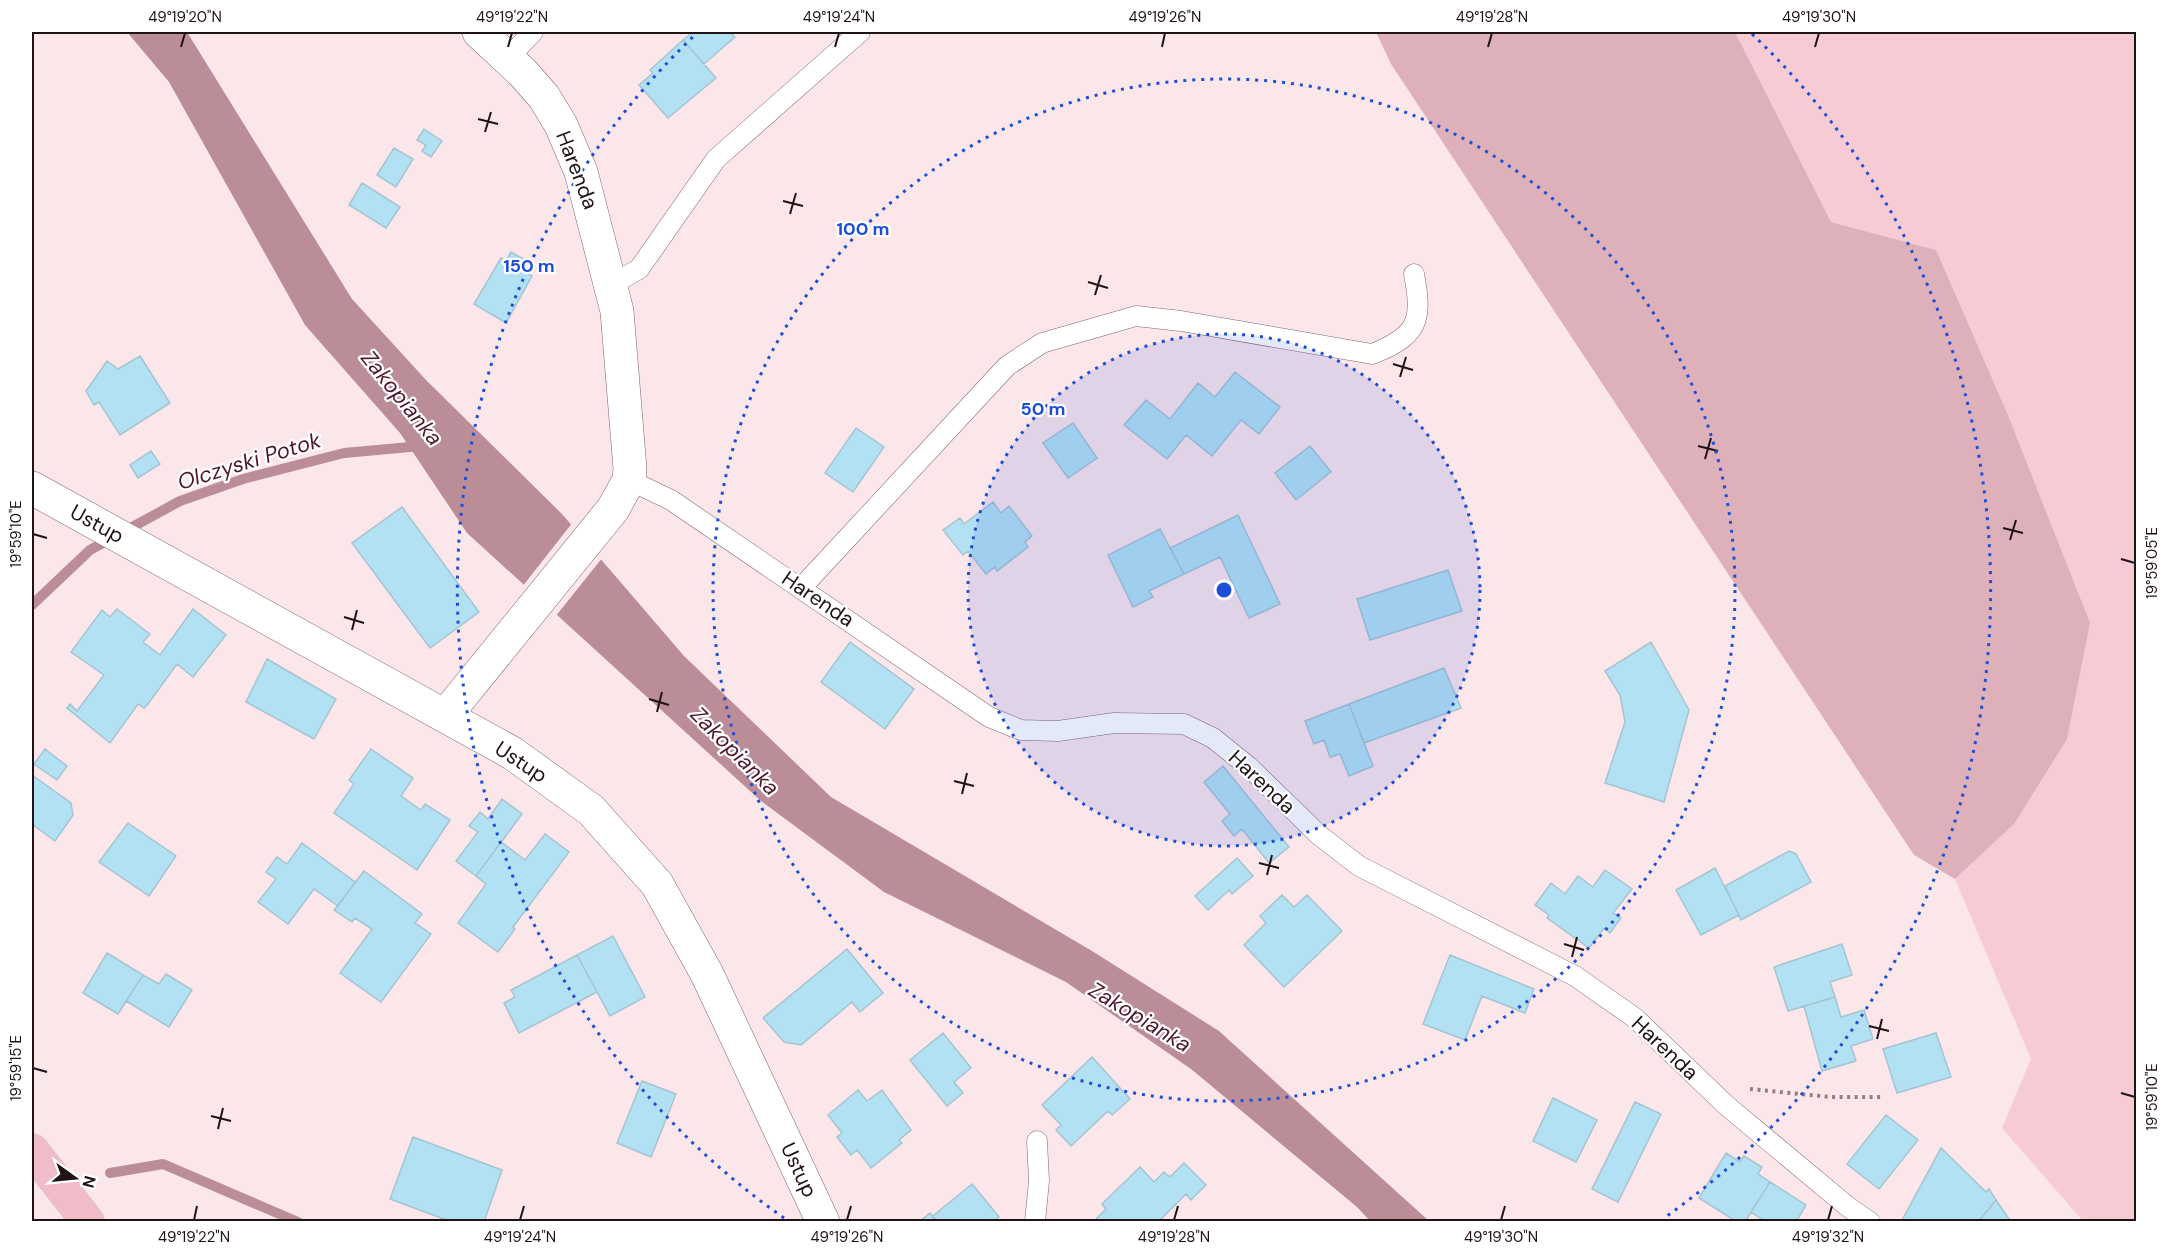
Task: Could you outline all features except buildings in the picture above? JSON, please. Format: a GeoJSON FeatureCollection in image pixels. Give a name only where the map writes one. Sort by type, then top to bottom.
{"type":"FeatureCollection","features":[{"type":"Feature","properties":{"kind":"main road"},"geometry":{"type":"LineString","coordinates":[[32,1150],[88,1221]]}},
{"type":"Feature","properties":{"kind":"street","name":"Harenda"},"geometry":{"type":"LineString","coordinates":[[479,32],[508,58],[544,98],[568,141],[587,192],[611,285],[620,344],[629,480]]}},
{"type":"Feature","properties":{"kind":"street"},"geometry":{"type":"LineString","coordinates":[[445,716],[613,509],[629,480]]}},
{"type":"Feature","properties":{"kind":"street","name":"Ustup"},"geometry":{"type":"LineString","coordinates":[[32,488],[512,753],[591,810],[657,884],[708,974],[823,1221]]}},
{"type":"Feature","properties":{"kind":"lane"},"geometry":{"type":"LineString","coordinates":[[508,58],[533,32]]}},
{"type":"Feature","properties":{"kind":"lane"},"geometry":{"type":"LineString","coordinates":[[611,285],[639,269],[716,159],[860,32]]}},
{"type":"Feature","properties":{"kind":"lane"},"geometry":{"type":"LineString","coordinates":[[802,587],[1007,366],[1042,343],[1136,316],[1181,321],[1372,354],[1392,346],[1410,331],[1419,316],[1414,274]]}},
{"type":"Feature","properties":{"kind":"lane","name":"Harenda"},"geometry":{"type":"LineString","coordinates":[[629,480],[671,500],[802,587],[989,717],[1021,730],[1058,730],[1114,723],[1184,724],[1213,738],[1249,767],[1319,836],[1359,866],[1575,976],[1635,1018],[1706,1085],[1847,1206],[1870,1221]]}},
{"type":"Feature","properties":{"kind":"lane"},"geometry":{"type":"LineString","coordinates":[[1035,1221],[1039,1181],[1037,1141]]}},
{"type":"Feature","properties":{"kind":"path"},"geometry":{"type":"LineString","coordinates":[[1706,1085],[1831,1097],[1884,1097]]}},
{"type":"Feature","properties":{"kind":"shaded area"},"geometry":{"type":"Polygon","coordinates":[[[1376,32],[1735,32],[1831,222],[1936,250],[2007,413],[2090,623],[2067,739],[2014,824],[1955,879],[1914,855],[1391,64],[1376,32]]]}},
{"type":"Feature","properties":{"kind":"shaded area"},"geometry":{"type":"Polygon","coordinates":[[[1735,32],[2136,32],[2136,1221],[2083,1221],[2002,1128],[2031,1059],[1955,879],[2014,824],[1936,250],[1831,222],[1735,32]]]}},
{"type":"Feature","properties":{"kind":"water","name":"Zakopianka"},"geometry":{"type":"Polygon","coordinates":[[[127,32],[187,32],[352,299],[426,380],[562,514],[684,656],[831,797],[1092,951],[1219,1031],[1429,1221],[1370,1221],[1357,1207],[1191,1069],[1066,982],[884,892],[761,801],[467,533],[400,433],[305,325],[169,82],[127,32]]]}},
{"type":"Feature","properties":{"kind":"pier"},"geometry":{"type":"Polygon","coordinates":[[[573,522],[603,557],[555,617],[522,587],[573,522]]]}},
{"type":"Feature","properties":{"kind":"waterway","name":"Olczyski Potok"},"geometry":{"type":"LineString","coordinates":[[32,605],[90,550],[180,501],[243,479],[344,453],[421,446]]}},
{"type":"Feature","properties":{"kind":"waterway"},"geometry":{"type":"LineString","coordinates":[[110,1173],[163,1164],[298,1222]]}}]}
